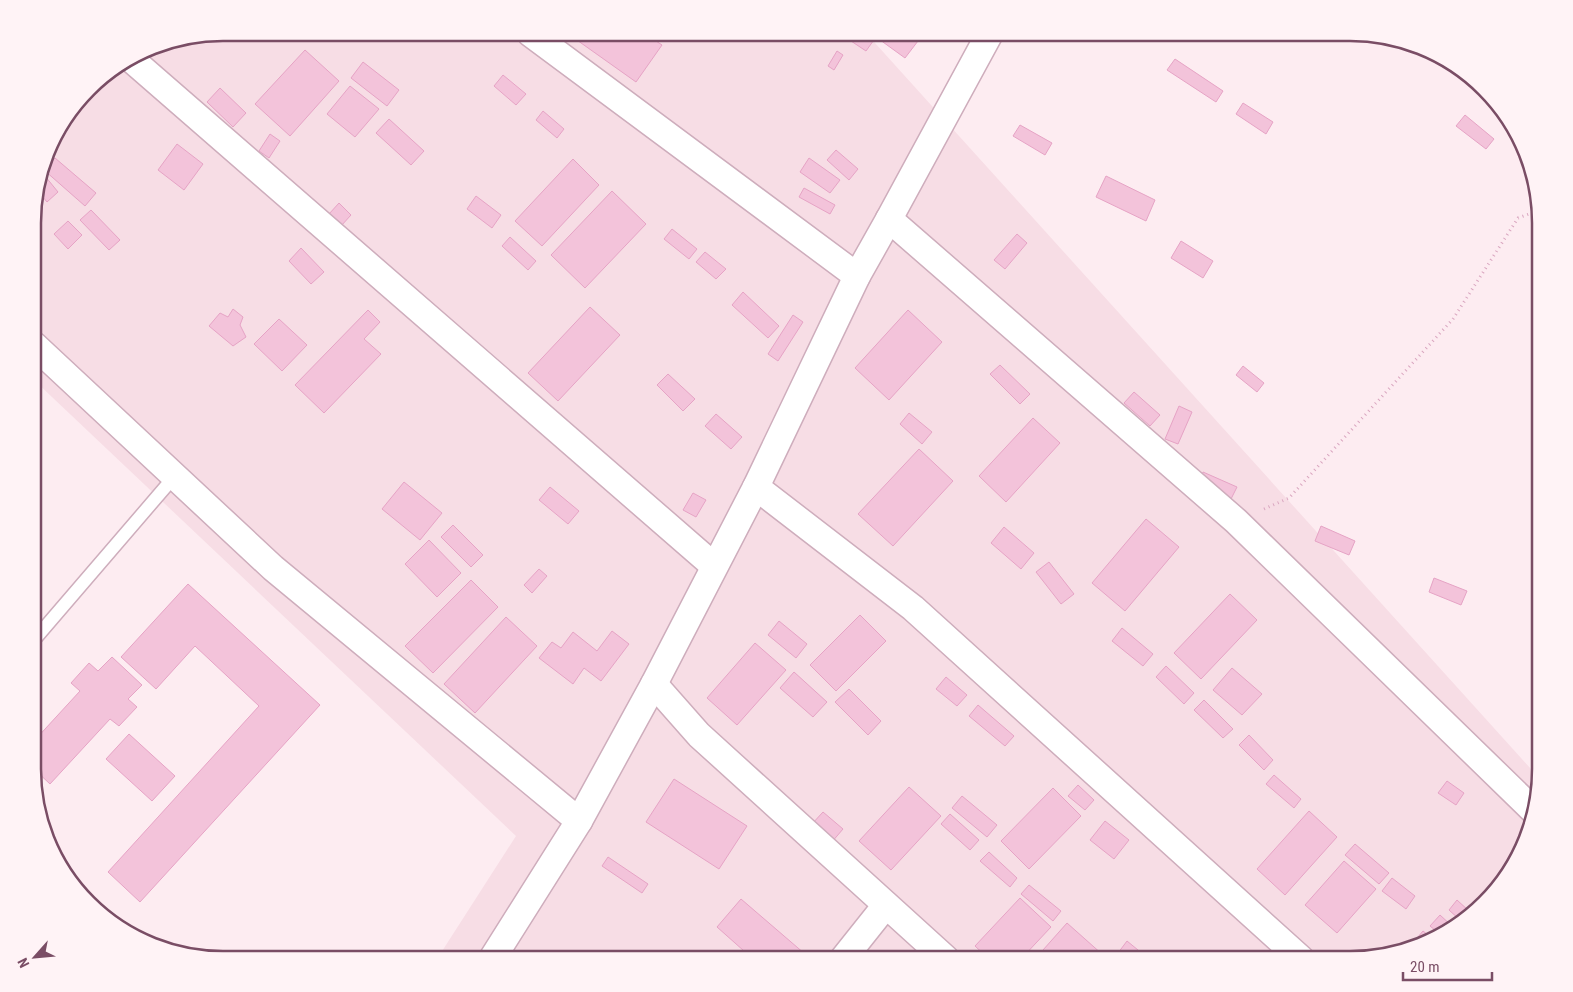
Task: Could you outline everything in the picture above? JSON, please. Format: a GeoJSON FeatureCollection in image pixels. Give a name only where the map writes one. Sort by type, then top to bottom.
{"type":"FeatureCollection","features":[{"type":"Feature","properties":{"kind":"street"},"geometry":{"type":"LineString","coordinates":[[542,41],[857,276]]}},
{"type":"Feature","properties":{"kind":"street"},"geometry":{"type":"LineString","coordinates":[[497,951],[579,821],[654,684],[756,487],[857,276],[985,41]]}},
{"type":"Feature","properties":{"kind":"street"},"geometry":{"type":"LineString","coordinates":[[136,64],[714,566]]}},
{"type":"Feature","properties":{"kind":"street"},"geometry":{"type":"LineString","coordinates":[[889,219],[1236,521],[1528,805]]}},
{"type":"Feature","properties":{"kind":"street"},"geometry":{"type":"LineString","coordinates":[[41,352],[174,478],[273,568],[579,821]]}},
{"type":"Feature","properties":{"kind":"street"},"geometry":{"type":"LineString","coordinates":[[756,487],[913,608],[1292,951]]}},
{"type":"Feature","properties":{"kind":"street"},"geometry":{"type":"LineString","coordinates":[[654,684],[699,735],[937,951]]}},
{"type":"Feature","properties":{"kind":"street"},"geometry":{"type":"LineString","coordinates":[[849,951],[886,905]]}},
{"type":"Feature","properties":{"kind":"lane"},"geometry":{"type":"LineString","coordinates":[[41,632],[174,478]]}},
{"type":"Feature","properties":{"kind":"path"},"geometry":{"type":"LineString","coordinates":[[1236,521],[1289,498],[1453,319],[1518,218],[1531,213]]}},
{"type":"Feature","properties":{"kind":"shaded area"},"geometry":{"type":"Polygon","coordinates":[[[223,41],[873,41],[1532,770],[1526,816],[1513,849],[1494,880],[1470,906],[1451,920],[1419,937],[1397,945],[1350,951],[442,951],[516,836],[41,387],[41,223],[47,176],[60,143],[86,103],[112,79],[143,60],[176,47],[223,41]]]}},
{"type":"Feature","properties":{"kind":"building"},"geometry":{"type":"Polygon","coordinates":[[[578,41],[656,41],[662,45],[636,82],[578,41]]]}},
{"type":"Feature","properties":{"kind":"building"},"geometry":{"type":"Polygon","coordinates":[[[851,41],[873,41],[866,51],[851,41]]]}},
{"type":"Feature","properties":{"kind":"building"},"geometry":{"type":"Polygon","coordinates":[[[882,41],[918,41],[905,58],[882,41]]]}},
{"type":"Feature","properties":{"kind":"building"},"geometry":{"type":"Polygon","coordinates":[[[305,50],[339,81],[290,136],[255,104],[305,50]]]}},
{"type":"Feature","properties":{"kind":"building"},"geometry":{"type":"Polygon","coordinates":[[[837,51],[843,55],[834,70],[828,66],[837,51]]]}},
{"type":"Feature","properties":{"kind":"building"},"geometry":{"type":"Polygon","coordinates":[[[1175,59],[1223,91],[1216,102],[1167,70],[1175,59]]]}},
{"type":"Feature","properties":{"kind":"building"},"geometry":{"type":"Polygon","coordinates":[[[363,62],[399,90],[387,106],[351,78],[363,62]]]}},
{"type":"Feature","properties":{"kind":"building"},"geometry":{"type":"Polygon","coordinates":[[[503,75],[526,94],[516,105],[494,86],[503,75]]]}},
{"type":"Feature","properties":{"kind":"building"},"geometry":{"type":"Polygon","coordinates":[[[350,86],[379,109],[355,137],[327,114],[350,86]]]}},
{"type":"Feature","properties":{"kind":"building"},"geometry":{"type":"Polygon","coordinates":[[[220,88],[246,113],[233,127],[207,102],[220,88]]]}},
{"type":"Feature","properties":{"kind":"building"},"geometry":{"type":"Polygon","coordinates":[[[1243,103],[1273,122],[1266,134],[1236,114],[1243,103]]]}},
{"type":"Feature","properties":{"kind":"building"},"geometry":{"type":"Polygon","coordinates":[[[543,111],[564,129],[557,138],[536,120],[543,111]]]}},
{"type":"Feature","properties":{"kind":"building"},"geometry":{"type":"Polygon","coordinates":[[[1465,115],[1494,139],[1486,149],[1456,126],[1465,115]]]}},
{"type":"Feature","properties":{"kind":"building"},"geometry":{"type":"Polygon","coordinates":[[[389,119],[424,151],[411,165],[376,133],[389,119]]]}},
{"type":"Feature","properties":{"kind":"building"},"geometry":{"type":"Polygon","coordinates":[[[1020,125],[1052,143],[1045,155],[1013,136],[1020,125]]]}},
{"type":"Feature","properties":{"kind":"building"},"geometry":{"type":"Polygon","coordinates":[[[270,134],[280,141],[269,158],[259,151],[270,134]]]}},
{"type":"Feature","properties":{"kind":"building"},"geometry":{"type":"Polygon","coordinates":[[[177,144],[203,164],[184,190],[158,170],[177,144]]]}},
{"type":"Feature","properties":{"kind":"building"},"geometry":{"type":"Polygon","coordinates":[[[836,150],[858,169],[849,180],[827,160],[836,150]]]}},
{"type":"Feature","properties":{"kind":"building"},"geometry":{"type":"Polygon","coordinates":[[[55,158],[96,193],[85,206],[48,173],[55,158]]]}},
{"type":"Feature","properties":{"kind":"building"},"geometry":{"type":"Polygon","coordinates":[[[809,158],[840,180],[830,193],[800,172],[809,158]]]}},
{"type":"Feature","properties":{"kind":"building"},"geometry":{"type":"Polygon","coordinates":[[[573,159],[599,185],[542,246],[515,221],[573,159]]]}},
{"type":"Feature","properties":{"kind":"building"},"geometry":{"type":"Polygon","coordinates":[[[1106,176],[1155,200],[1146,221],[1096,197],[1106,176]]]}},
{"type":"Feature","properties":{"kind":"building"},"geometry":{"type":"Polygon","coordinates":[[[47,178],[58,192],[47,202],[43,198],[47,178]]]}},
{"type":"Feature","properties":{"kind":"building"},"geometry":{"type":"Polygon","coordinates":[[[804,188],[835,205],[830,214],[799,197],[804,188]]]}},
{"type":"Feature","properties":{"kind":"building"},"geometry":{"type":"Polygon","coordinates":[[[612,191],[646,224],[585,288],[551,255],[612,191]]]}},
{"type":"Feature","properties":{"kind":"building"},"geometry":{"type":"Polygon","coordinates":[[[476,196],[501,215],[492,228],[467,209],[476,196]]]}},
{"type":"Feature","properties":{"kind":"building"},"geometry":{"type":"Polygon","coordinates":[[[339,203],[351,215],[341,226],[329,214],[339,203]]]}},
{"type":"Feature","properties":{"kind":"building"},"geometry":{"type":"Polygon","coordinates":[[[91,210],[120,240],[109,250],[80,220],[91,210]]]}},
{"type":"Feature","properties":{"kind":"building"},"geometry":{"type":"Polygon","coordinates":[[[68,221],[82,235],[68,249],[54,234],[68,221]]]}},
{"type":"Feature","properties":{"kind":"building"},"geometry":{"type":"Polygon","coordinates":[[[672,229],[697,249],[689,259],[664,239],[672,229]]]}},
{"type":"Feature","properties":{"kind":"building"},"geometry":{"type":"Polygon","coordinates":[[[1017,234],[1027,243],[1005,269],[994,260],[1017,234]]]}},
{"type":"Feature","properties":{"kind":"building"},"geometry":{"type":"Polygon","coordinates":[[[510,237],[536,261],[528,270],[502,246],[510,237]]]}},
{"type":"Feature","properties":{"kind":"building"},"geometry":{"type":"Polygon","coordinates":[[[1181,241],[1213,261],[1203,278],[1171,258],[1181,241]]]}},
{"type":"Feature","properties":{"kind":"building"},"geometry":{"type":"Polygon","coordinates":[[[301,248],[324,272],[311,284],[289,261],[301,248]]]}},
{"type":"Feature","properties":{"kind":"building"},"geometry":{"type":"Polygon","coordinates":[[[705,252],[726,269],[716,279],[696,262],[705,252]]]}},
{"type":"Feature","properties":{"kind":"building"},"geometry":{"type":"Polygon","coordinates":[[[743,292],[779,326],[768,338],[732,305],[743,292]]]}},
{"type":"Feature","properties":{"kind":"building"},"geometry":{"type":"Polygon","coordinates":[[[590,307],[620,335],[558,401],[528,373],[590,307]]]}},
{"type":"Feature","properties":{"kind":"building"},"geometry":{"type":"Polygon","coordinates":[[[233,309],[243,317],[240,325],[246,337],[233,346],[209,326],[220,313],[228,317],[233,309]]]}},
{"type":"Feature","properties":{"kind":"building"},"geometry":{"type":"Polygon","coordinates":[[[368,310],[380,322],[364,339],[381,354],[324,413],[295,385],[368,310]]]}},
{"type":"Feature","properties":{"kind":"building"},"geometry":{"type":"Polygon","coordinates":[[[908,310],[942,342],[889,400],[855,368],[908,310]]]}},
{"type":"Feature","properties":{"kind":"building"},"geometry":{"type":"Polygon","coordinates":[[[793,315],[803,322],[778,361],[768,354],[793,315]]]}},
{"type":"Feature","properties":{"kind":"building"},"geometry":{"type":"Polygon","coordinates":[[[279,319],[307,345],[282,371],[254,344],[279,319]]]}},
{"type":"Feature","properties":{"kind":"building"},"geometry":{"type":"Polygon","coordinates":[[[1000,365],[1030,394],[1020,404],[990,374],[1000,365]]]}},
{"type":"Feature","properties":{"kind":"building"},"geometry":{"type":"Polygon","coordinates":[[[1243,366],[1264,383],[1257,392],[1236,375],[1243,366]]]}},
{"type":"Feature","properties":{"kind":"building"},"geometry":{"type":"Polygon","coordinates":[[[668,374],[695,399],[683,411],[657,385],[668,374]]]}},
{"type":"Feature","properties":{"kind":"building"},"geometry":{"type":"Polygon","coordinates":[[[1134,392],[1160,415],[1150,426],[1124,403],[1134,392]]]}},
{"type":"Feature","properties":{"kind":"building"},"geometry":{"type":"Polygon","coordinates":[[[1179,406],[1192,412],[1178,444],[1165,439],[1179,406]]]}},
{"type":"Feature","properties":{"kind":"building"},"geometry":{"type":"Polygon","coordinates":[[[909,413],[932,432],[922,444],[900,424],[909,413]]]}},
{"type":"Feature","properties":{"kind":"building"},"geometry":{"type":"Polygon","coordinates":[[[716,414],[742,437],[731,449],[705,426],[716,414]]]}},
{"type":"Feature","properties":{"kind":"building"},"geometry":{"type":"Polygon","coordinates":[[[1033,418],[1060,443],[1006,502],[979,476],[1033,418]]]}},
{"type":"Feature","properties":{"kind":"building"},"geometry":{"type":"Polygon","coordinates":[[[919,449],[953,481],[893,546],[858,514],[919,449]]]}},
{"type":"Feature","properties":{"kind":"building"},"geometry":{"type":"Polygon","coordinates":[[[1203,472],[1237,487],[1231,499],[1198,484],[1203,472]]]}},
{"type":"Feature","properties":{"kind":"building"},"geometry":{"type":"Polygon","coordinates":[[[404,482],[442,513],[420,540],[382,509],[404,482]]]}},
{"type":"Feature","properties":{"kind":"building"},"geometry":{"type":"Polygon","coordinates":[[[550,487],[579,511],[568,524],[539,500],[550,487]]]}},
{"type":"Feature","properties":{"kind":"building"},"geometry":{"type":"Polygon","coordinates":[[[693,493],[706,500],[696,517],[683,510],[693,493]]]}},
{"type":"Feature","properties":{"kind":"building"},"geometry":{"type":"Polygon","coordinates":[[[1146,519],[1179,547],[1125,611],[1092,583],[1146,519]]]}},
{"type":"Feature","properties":{"kind":"building"},"geometry":{"type":"Polygon","coordinates":[[[453,525],[483,555],[471,567],[441,537],[453,525]]]}},
{"type":"Feature","properties":{"kind":"building"},"geometry":{"type":"Polygon","coordinates":[[[1321,526],[1355,541],[1349,555],[1315,541],[1321,526]]]}},
{"type":"Feature","properties":{"kind":"building"},"geometry":{"type":"Polygon","coordinates":[[[1004,527],[1034,553],[1021,569],[991,543],[1004,527]]]}},
{"type":"Feature","properties":{"kind":"building"},"geometry":{"type":"Polygon","coordinates":[[[429,540],[461,573],[437,597],[405,564],[429,540]]]}},
{"type":"Feature","properties":{"kind":"building"},"geometry":{"type":"Polygon","coordinates":[[[1049,562],[1074,594],[1061,604],[1036,572],[1049,562]]]}},
{"type":"Feature","properties":{"kind":"building"},"geometry":{"type":"Polygon","coordinates":[[[539,569],[547,576],[532,593],[524,585],[539,569]]]}},
{"type":"Feature","properties":{"kind":"building"},"geometry":{"type":"Polygon","coordinates":[[[1434,578],[1467,591],[1461,605],[1429,592],[1434,578]]]}},
{"type":"Feature","properties":{"kind":"building"},"geometry":{"type":"Polygon","coordinates":[[[471,580],[498,607],[433,673],[405,646],[471,580]]]}},
{"type":"Feature","properties":{"kind":"building"},"geometry":{"type":"Polygon","coordinates":[[[188,584],[320,705],[140,902],[108,872],[259,706],[195,646],[156,689],[121,657],[188,584]]]}},
{"type":"Feature","properties":{"kind":"building"},"geometry":{"type":"Polygon","coordinates":[[[1230,594],[1257,620],[1201,679],[1174,653],[1230,594]]]}},
{"type":"Feature","properties":{"kind":"building"},"geometry":{"type":"Polygon","coordinates":[[[860,615],[886,641],[836,691],[810,665],[860,615]]]}},
{"type":"Feature","properties":{"kind":"building"},"geometry":{"type":"Polygon","coordinates":[[[506,617],[537,646],[475,713],[444,684],[506,617]]]}},
{"type":"Feature","properties":{"kind":"building"},"geometry":{"type":"Polygon","coordinates":[[[779,621],[807,644],[796,658],[768,635],[779,621]]]}},
{"type":"Feature","properties":{"kind":"building"},"geometry":{"type":"Polygon","coordinates":[[[1122,628],[1153,654],[1143,666],[1112,641],[1122,628]]]}},
{"type":"Feature","properties":{"kind":"building"},"geometry":{"type":"Polygon","coordinates":[[[612,631],[629,644],[601,681],[584,668],[573,684],[539,658],[552,642],[561,648],[573,632],[597,651],[612,631]]]}},
{"type":"Feature","properties":{"kind":"building"},"geometry":{"type":"Polygon","coordinates":[[[755,643],[786,670],[737,725],[707,698],[755,643]]]}},
{"type":"Feature","properties":{"kind":"building"},"geometry":{"type":"Polygon","coordinates":[[[112,657],[142,685],[128,699],[137,707],[119,726],[110,719],[50,784],[42,776],[41,733],[80,691],[71,683],[89,663],[98,671],[112,657]]]}},
{"type":"Feature","properties":{"kind":"building"},"geometry":{"type":"Polygon","coordinates":[[[1166,666],[1194,693],[1184,704],[1156,677],[1166,666]]]}},
{"type":"Feature","properties":{"kind":"building"},"geometry":{"type":"Polygon","coordinates":[[[1232,668],[1262,694],[1242,715],[1213,690],[1232,668]]]}},
{"type":"Feature","properties":{"kind":"building"},"geometry":{"type":"Polygon","coordinates":[[[794,672],[827,702],[813,717],[780,688],[794,672]]]}},
{"type":"Feature","properties":{"kind":"building"},"geometry":{"type":"Polygon","coordinates":[[[946,677],[967,695],[957,706],[936,689],[946,677]]]}},
{"type":"Feature","properties":{"kind":"building"},"geometry":{"type":"Polygon","coordinates":[[[849,689],[881,721],[868,735],[835,702],[849,689]]]}},
{"type":"Feature","properties":{"kind":"building"},"geometry":{"type":"Polygon","coordinates":[[[1204,700],[1233,729],[1223,738],[1194,710],[1204,700]]]}},
{"type":"Feature","properties":{"kind":"building"},"geometry":{"type":"Polygon","coordinates":[[[978,705],[1014,736],[1005,746],[969,716],[978,705]]]}},
{"type":"Feature","properties":{"kind":"building"},"geometry":{"type":"Polygon","coordinates":[[[129,734],[175,776],[152,801],[106,759],[129,734]]]}},
{"type":"Feature","properties":{"kind":"building"},"geometry":{"type":"Polygon","coordinates":[[[1249,735],[1273,760],[1264,770],[1239,745],[1249,735]]]}},
{"type":"Feature","properties":{"kind":"building"},"geometry":{"type":"Polygon","coordinates":[[[1274,775],[1301,799],[1294,808],[1266,784],[1274,775]]]}},
{"type":"Feature","properties":{"kind":"building"},"geometry":{"type":"Polygon","coordinates":[[[674,779],[747,826],[719,869],[646,822],[674,779]]]}},
{"type":"Feature","properties":{"kind":"building"},"geometry":{"type":"Polygon","coordinates":[[[1447,781],[1464,793],[1456,805],[1438,793],[1447,781]]]}},
{"type":"Feature","properties":{"kind":"building"},"geometry":{"type":"Polygon","coordinates":[[[1078,785],[1094,800],[1085,810],[1068,796],[1078,785]]]}},
{"type":"Feature","properties":{"kind":"building"},"geometry":{"type":"Polygon","coordinates":[[[909,787],[941,816],[891,870],[859,841],[909,787]]]}},
{"type":"Feature","properties":{"kind":"building"},"geometry":{"type":"Polygon","coordinates":[[[1053,788],[1081,816],[1029,869],[1001,841],[1053,788]]]}},
{"type":"Feature","properties":{"kind":"building"},"geometry":{"type":"Polygon","coordinates":[[[962,796],[997,825],[987,837],[952,808],[962,796]]]}},
{"type":"Feature","properties":{"kind":"building"},"geometry":{"type":"Polygon","coordinates":[[[1309,811],[1337,837],[1285,895],[1257,869],[1309,811]]]}},
{"type":"Feature","properties":{"kind":"building"},"geometry":{"type":"Polygon","coordinates":[[[823,812],[843,829],[831,843],[811,825],[823,812]]]}},
{"type":"Feature","properties":{"kind":"building"},"geometry":{"type":"Polygon","coordinates":[[[950,814],[979,840],[970,850],[941,824],[950,814]]]}},
{"type":"Feature","properties":{"kind":"building"},"geometry":{"type":"Polygon","coordinates":[[[1105,821],[1129,840],[1114,859],[1090,840],[1105,821]]]}},
{"type":"Feature","properties":{"kind":"building"},"geometry":{"type":"Polygon","coordinates":[[[1355,844],[1389,873],[1379,884],[1345,855],[1355,844]]]}},
{"type":"Feature","properties":{"kind":"building"},"geometry":{"type":"Polygon","coordinates":[[[989,852],[1017,878],[1010,887],[980,861],[989,852]]]}},
{"type":"Feature","properties":{"kind":"building"},"geometry":{"type":"Polygon","coordinates":[[[608,857],[648,884],[642,893],[602,866],[608,857]]]}},
{"type":"Feature","properties":{"kind":"building"},"geometry":{"type":"Polygon","coordinates":[[[1344,861],[1376,889],[1337,933],[1305,905],[1344,861]]]}},
{"type":"Feature","properties":{"kind":"building"},"geometry":{"type":"Polygon","coordinates":[[[1392,878],[1415,896],[1406,909],[1382,891],[1392,878]]]}},
{"type":"Feature","properties":{"kind":"building"},"geometry":{"type":"Polygon","coordinates":[[[1029,885],[1061,911],[1053,921],[1021,894],[1029,885]]]}},
{"type":"Feature","properties":{"kind":"building"},"geometry":{"type":"Polygon","coordinates":[[[1020,898],[1051,927],[1028,951],[980,951],[975,946],[1020,898]]]}},
{"type":"Feature","properties":{"kind":"building"},"geometry":{"type":"Polygon","coordinates":[[[741,899],[802,951],[744,951],[717,927],[741,899]]]}},
{"type":"Feature","properties":{"kind":"building"},"geometry":{"type":"Polygon","coordinates":[[[1457,900],[1467,909],[1456,916],[1449,910],[1457,900]]]}},
{"type":"Feature","properties":{"kind":"building"},"geometry":{"type":"Polygon","coordinates":[[[1440,915],[1448,922],[1434,930],[1430,926],[1440,915]]]}},
{"type":"Feature","properties":{"kind":"building"},"geometry":{"type":"Polygon","coordinates":[[[1067,923],[1098,951],[1042,951],[1067,923]]]}},
{"type":"Feature","properties":{"kind":"building"},"geometry":{"type":"Polygon","coordinates":[[[1423,931],[1426,934],[1419,937],[1417,938],[1423,931]]]}},
{"type":"Feature","properties":{"kind":"building"},"geometry":{"type":"Polygon","coordinates":[[[1127,941],[1139,951],[1120,951],[1127,941]]]}}]}
